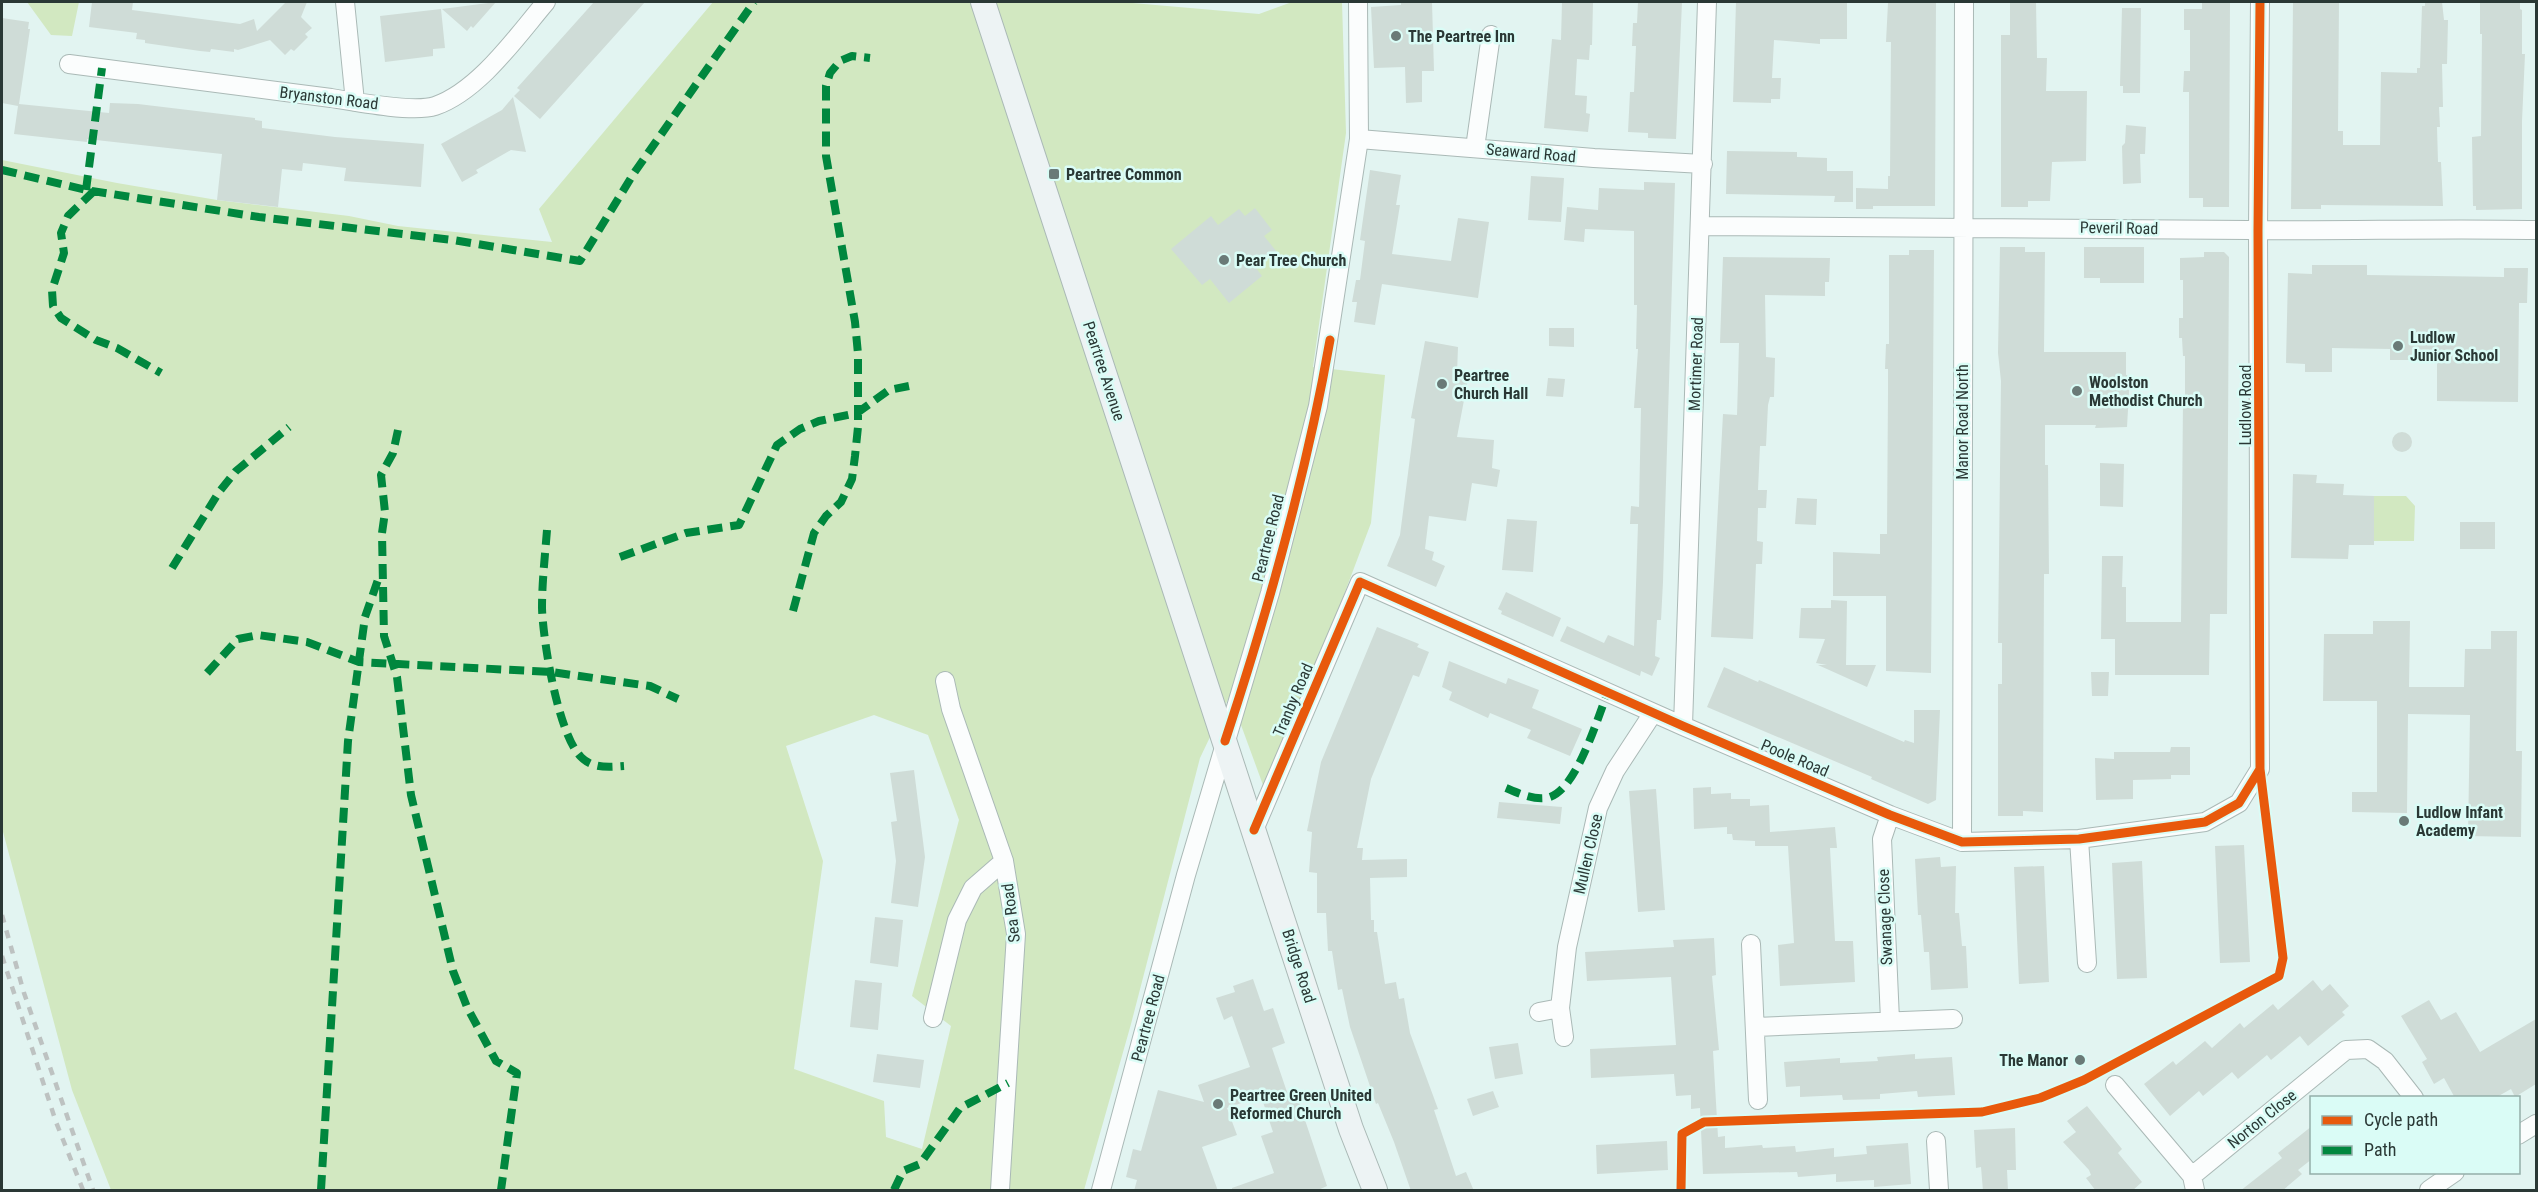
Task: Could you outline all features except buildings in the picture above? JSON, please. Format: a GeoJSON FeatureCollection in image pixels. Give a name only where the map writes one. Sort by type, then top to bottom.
{"type":"FeatureCollection","features":[{"type":"Feature","properties":{"kind":"street"},"geometry":{"type":"LineString","coordinates":[[345,2],[354,102]]}},
{"type":"Feature","properties":{"kind":"street","name":"Bryanston Road"},"geometry":{"type":"LineString","coordinates":[[69,64],[354,102],[419,108],[434,106],[462,92],[492,65],[546,2]]}},
{"type":"Feature","properties":{"kind":"street","name":"Peartree Avenue"},"geometry":{"type":"LineString","coordinates":[[983,2],[1225,741]]}},
{"type":"Feature","properties":{"kind":"street","name":"Peartree Road"},"geometry":{"type":"LineString","coordinates":[[1101,1191],[1225,741],[1247,675],[1318,406],[1330,340],[1359,139],[1358,2]]}},
{"type":"Feature","properties":{"kind":"street","name":"Mortimer Road"},"geometry":{"type":"LineString","coordinates":[[1683,726],[1707,2]]}},
{"type":"Feature","properties":{"kind":"street","name":"Manor Road North"},"geometry":{"type":"LineString","coordinates":[[1962,842],[1964,2]]}},
{"type":"Feature","properties":{"kind":"street","name":"Ludlow Road"},"geometry":{"type":"LineString","coordinates":[[2239,803],[2260,769],[2258,230],[2260,2]]}},
{"type":"Feature","properties":{"kind":"street"},"geometry":{"type":"LineString","coordinates":[[1475,148],[1491,35]]}},
{"type":"Feature","properties":{"kind":"street","name":"Seaward Road"},"geometry":{"type":"LineString","coordinates":[[1359,139],[1703,164]]}},
{"type":"Feature","properties":{"kind":"street","name":"Peveril Road"},"geometry":{"type":"LineString","coordinates":[[1701,226],[2536,230]]}},
{"type":"Feature","properties":{"kind":"street","name":"Poole Road"},"geometry":{"type":"LineString","coordinates":[[1360,582],[1890,816],[1962,842],[2079,839],[2205,822],[2239,803]]}},
{"type":"Feature","properties":{"kind":"street","name":"Tranby Road"},"geometry":{"type":"LineString","coordinates":[[1254,830],[1360,582]]}},
{"type":"Feature","properties":{"kind":"street","name":"Sea Road"},"geometry":{"type":"LineString","coordinates":[[945,681],[951,709],[1004,861],[1016,934],[1000,1191]]}},
{"type":"Feature","properties":{"kind":"street","name":"Mullen Close"},"geometry":{"type":"LineString","coordinates":[[1564,1037],[1560,1008],[1567,947],[1598,808],[1615,771],[1653,712]]}},
{"type":"Feature","properties":{"kind":"street","name":"Bridge Road"},"geometry":{"type":"LineString","coordinates":[[1225,741],[1351,1130],[1375,1191]]}},
{"type":"Feature","properties":{"kind":"street","name":"Swanage Close"},"geometry":{"type":"LineString","coordinates":[[1890,816],[1882,839],[1890,1020]]}},
{"type":"Feature","properties":{"kind":"street"},"geometry":{"type":"LineString","coordinates":[[2079,839],[2087,963]]}},
{"type":"Feature","properties":{"kind":"street"},"geometry":{"type":"LineString","coordinates":[[933,1018],[957,920],[973,888],[1004,861]]}},
{"type":"Feature","properties":{"kind":"street"},"geometry":{"type":"LineString","coordinates":[[1751,944],[1758,1100]]}},
{"type":"Feature","properties":{"kind":"street"},"geometry":{"type":"LineString","coordinates":[[1539,1012],[1560,1008]]}},
{"type":"Feature","properties":{"kind":"street"},"geometry":{"type":"LineString","coordinates":[[1756,1027],[1953,1019]]}},
{"type":"Feature","properties":{"kind":"street","name":"Norton Close"},"geometry":{"type":"LineString","coordinates":[[2115,1085],[2194,1183],[2346,1050],[2368,1049],[2385,1061],[2412,1096]]}},
{"type":"Feature","properties":{"kind":"street"},"geometry":{"type":"LineString","coordinates":[[2520,1134],[2536,1124]]}},
{"type":"Feature","properties":{"kind":"street"},"geometry":{"type":"LineString","coordinates":[[1936,1141],[1939,1191]]}},
{"type":"Feature","properties":{"kind":"street"},"geometry":{"type":"LineString","coordinates":[[2430,1191],[2454,1174]]}},
{"type":"Feature","properties":{"kind":"green space"},"geometry":{"type":"Polygon","coordinates":[[[27,2],[79,2],[72,36],[51,35],[27,2]]]}},
{"type":"Feature","properties":{"kind":"green space"},"geometry":{"type":"Polygon","coordinates":[[[713,2],[1121,2],[1259,14],[1292,2],[1342,2],[1346,133],[1313,367],[1385,375],[1371,523],[1328,637],[1263,785],[1230,695],[1200,758],[1131,1024],[1084,1190],[111,1190],[72,1090],[2,828],[2,160],[217,200],[349,216],[398,226],[552,242],[539,209],[713,2]],[[874,715],[786,746],[823,861],[794,1069],[884,1101],[886,1137],[922,1149],[951,1026],[912,996],[959,820],[928,735],[874,715]]]}},
{"type":"Feature","properties":{"kind":"green space"},"geometry":{"type":"Polygon","coordinates":[[[2374,496],[2406,496],[2415,506],[2414,541],[2374,541],[2374,496]]]}},
{"type":"Feature","properties":{"kind":"railway"},"geometry":{"type":"LineString","coordinates":[[2,915],[24,993],[93,1190]]}},
{"type":"Feature","properties":{"kind":"railway"},"geometry":{"type":"LineString","coordinates":[[2,956],[56,1122],[83,1190]]}},
{"type":"Feature","properties":{"kind":"marked path"},"geometry":{"type":"LineString","coordinates":[[2,170],[86,190],[259,217],[453,240],[580,261],[634,173],[754,2]]}},
{"type":"Feature","properties":{"kind":"marked path"},"geometry":{"type":"LineString","coordinates":[[793,611],[814,533],[826,516],[841,502],[852,479],[858,427],[858,354],[855,322],[826,156],[826,86],[830,73],[840,61],[852,56],[870,58]]}},
{"type":"Feature","properties":{"kind":"marked path"},"geometry":{"type":"LineString","coordinates":[[86,190],[102,68]]}},
{"type":"Feature","properties":{"kind":"marked path"},"geometry":{"type":"LineString","coordinates":[[94,191],[68,216],[61,233],[64,253],[52,290],[53,306],[61,318],[96,340],[117,348],[161,373]]}},
{"type":"Feature","properties":{"kind":"marked path"},"geometry":{"type":"LineString","coordinates":[[620,557],[686,533],[739,525],[777,445],[800,429],[819,421],[857,413],[889,390],[909,386]]}},
{"type":"Feature","properties":{"kind":"marked path"},"geometry":{"type":"LineString","coordinates":[[172,568],[219,492],[236,471],[289,427]]}},
{"type":"Feature","properties":{"kind":"marked path"},"geometry":{"type":"LineString","coordinates":[[398,430],[393,453],[381,475],[385,512],[382,533],[384,636],[397,677],[411,795],[453,971],[467,1007],[496,1061],[517,1073],[501,1190]]}},
{"type":"Feature","properties":{"kind":"marked path"},"geometry":{"type":"LineString","coordinates":[[547,530],[542,588],[543,623],[553,686],[565,729],[573,745],[586,761],[601,766],[624,766]]}},
{"type":"Feature","properties":{"kind":"marked path"},"geometry":{"type":"LineString","coordinates":[[321,1190],[348,741],[365,617],[380,574]]}},
{"type":"Feature","properties":{"kind":"marked path"},"geometry":{"type":"LineString","coordinates":[[207,673],[238,639],[258,635],[307,642],[359,662],[551,672],[650,686],[678,699]]}},
{"type":"Feature","properties":{"kind":"marked path"},"geometry":{"type":"LineString","coordinates":[[1506,788],[1536,798],[1546,798],[1557,793],[1576,770],[1608,692]]}},
{"type":"Feature","properties":{"kind":"marked path"},"geometry":{"type":"LineString","coordinates":[[894,1190],[903,1171],[920,1164],[960,1108],[1008,1083]]}},
{"type":"Feature","properties":{"kind":"cycle path"},"geometry":{"type":"LineString","coordinates":[[1681,1190],[1682,1134],[1704,1122],[1982,1112],[2040,1098],[2084,1080],[2279,976],[2283,958],[2260,769],[2258,230],[2260,2]]}},
{"type":"Feature","properties":{"kind":"cycle path"},"geometry":{"type":"LineString","coordinates":[[1225,741],[1285,543],[1310,442],[1330,340]]}},
{"type":"Feature","properties":{"kind":"cycle path"},"geometry":{"type":"LineString","coordinates":[[1254,830],[1360,582],[1683,726],[1890,815],[1962,842],[2079,839],[2205,822],[2239,803],[2260,769]]}},
{"type":"Feature","properties":{"kind":"place","name":"The Peartree Inn"},"geometry":{"type":"Point","coordinates":[1396,36]}},
{"type":"Feature","properties":{"kind":"place","name":"Peartree Common"},"geometry":{"type":"Point","coordinates":[1054,174]}},
{"type":"Feature","properties":{"kind":"place","name":"Pear Tree Church"},"geometry":{"type":"Point","coordinates":[1224,260]}},
{"type":"Feature","properties":{"kind":"place","name":"Ludlow Junior School"},"geometry":{"type":"Point","coordinates":[2398,346]}},
{"type":"Feature","properties":{"kind":"place","name":"Peartree Church Hall"},"geometry":{"type":"Point","coordinates":[1442,384]}},
{"type":"Feature","properties":{"kind":"place","name":"Woolston Methodist Church"},"geometry":{"type":"Point","coordinates":[2077,391]}},
{"type":"Feature","properties":{"kind":"place","name":"Ludlow Infant Academy"},"geometry":{"type":"Point","coordinates":[2404,821]}},
{"type":"Feature","properties":{"kind":"place","name":"The Manor"},"geometry":{"type":"Point","coordinates":[2080,1060]}},
{"type":"Feature","properties":{"kind":"place","name":"Peartree Green United Reformed Church"},"geometry":{"type":"Point","coordinates":[1218,1104]}}]}
